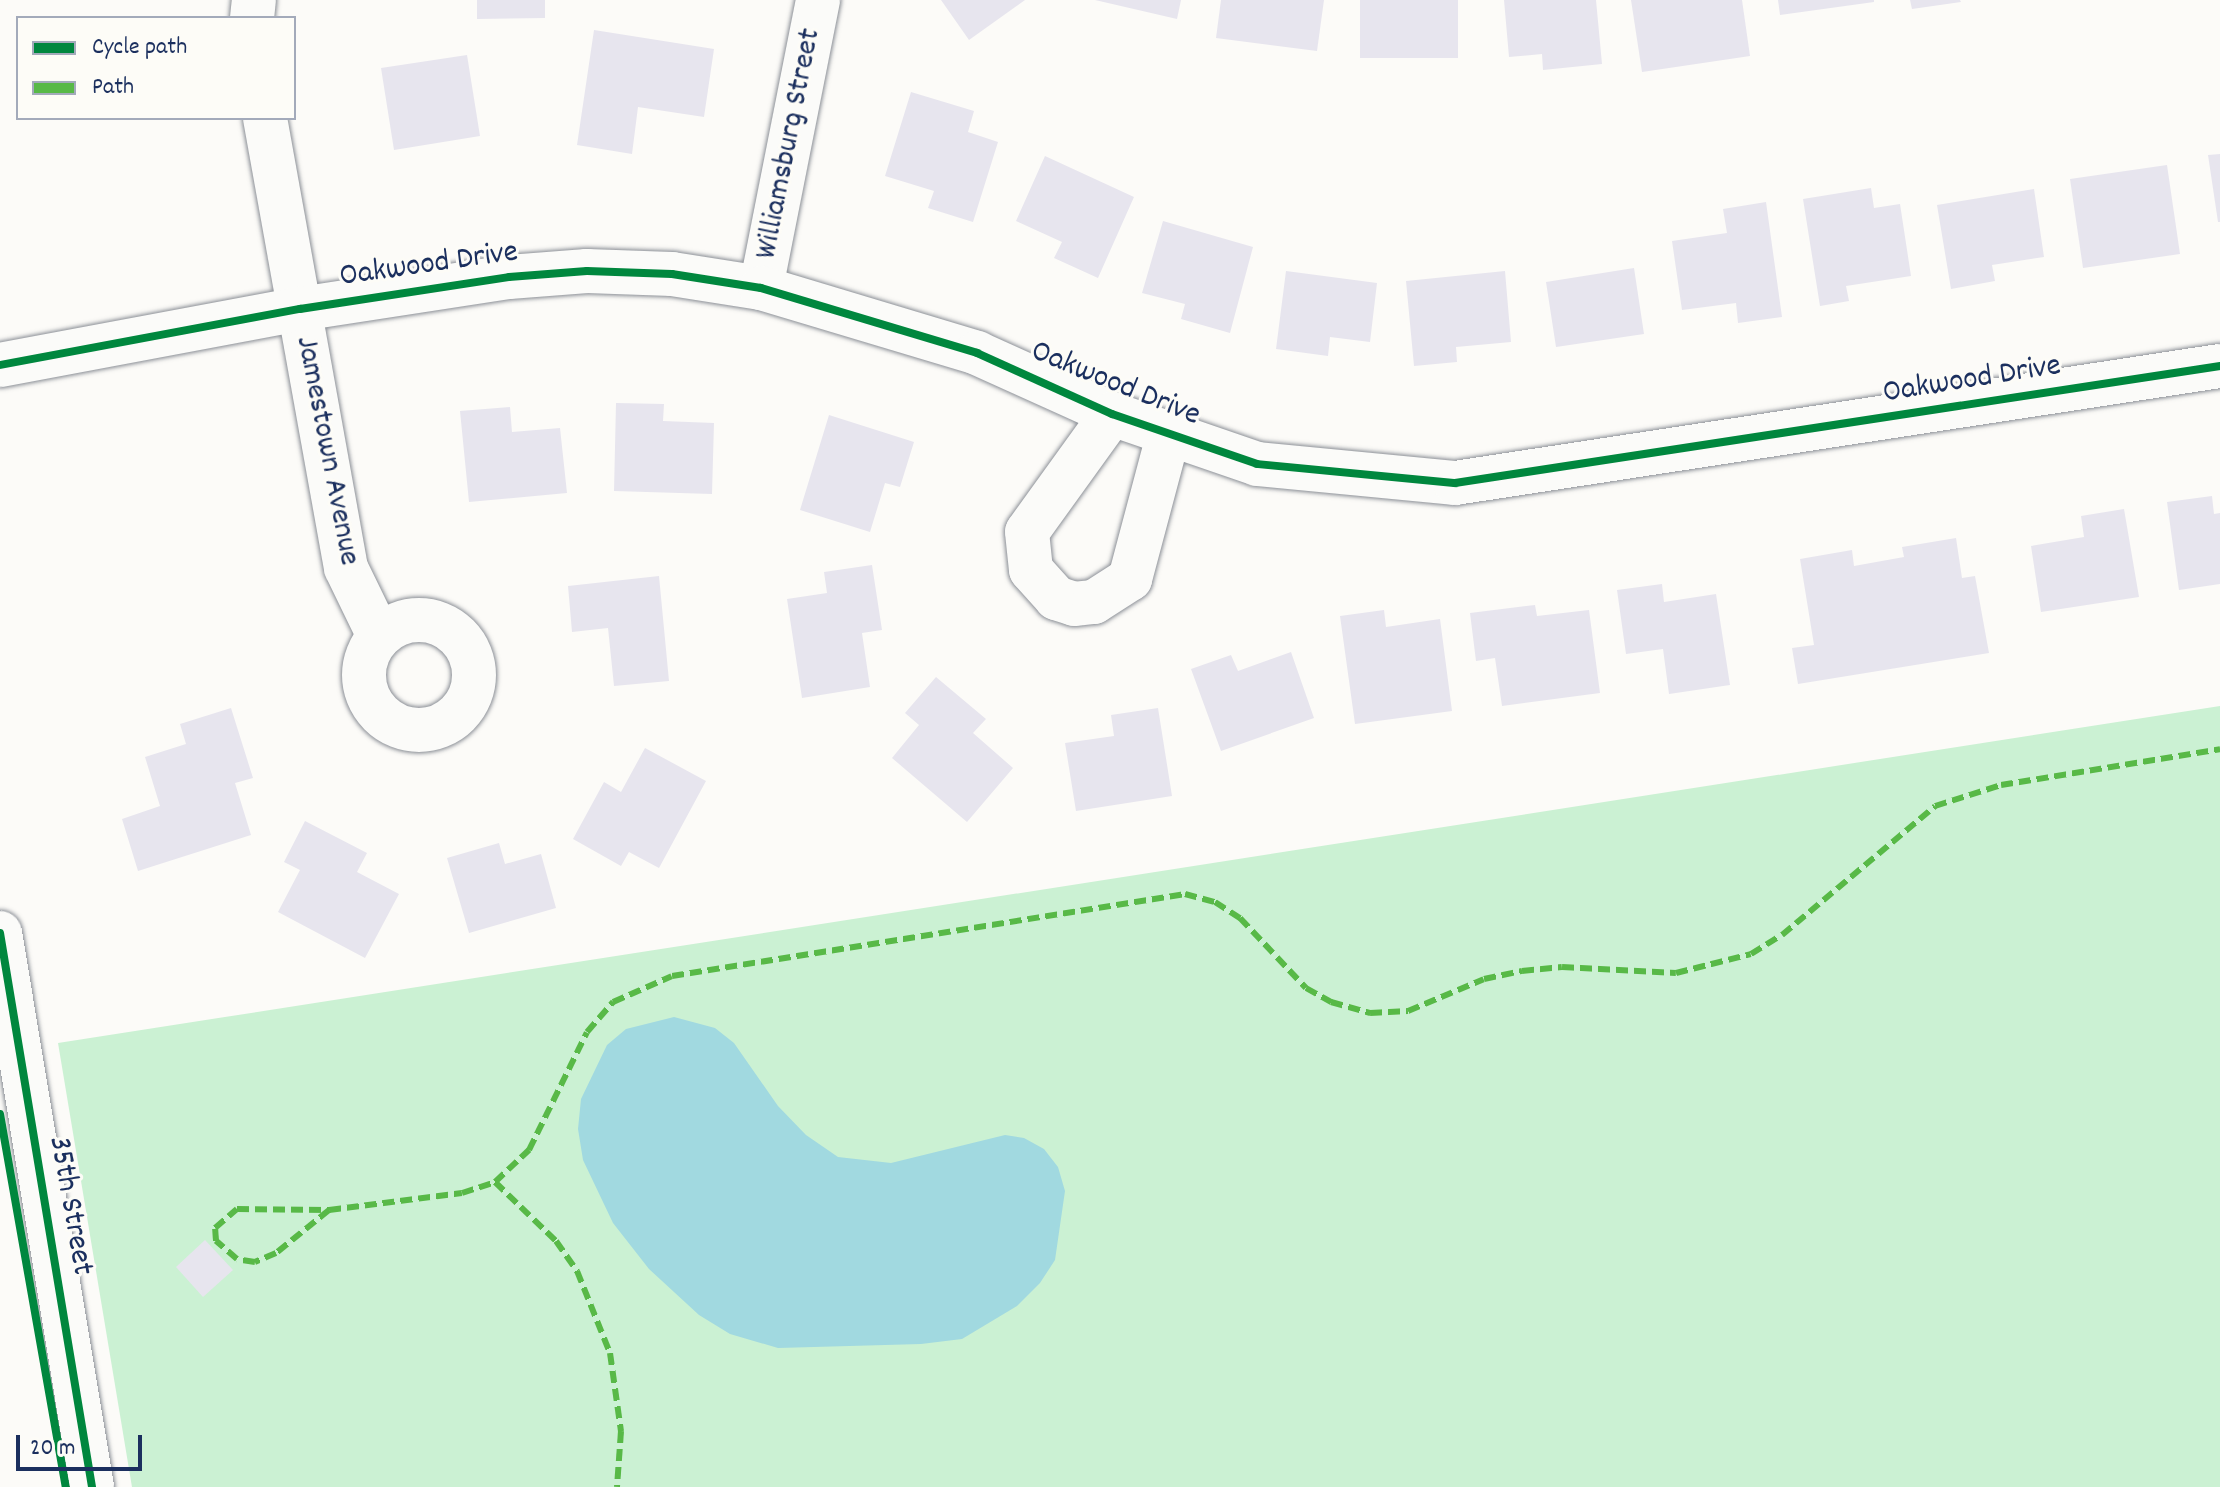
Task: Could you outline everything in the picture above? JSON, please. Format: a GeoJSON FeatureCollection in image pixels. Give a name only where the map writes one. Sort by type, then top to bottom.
{"type":"FeatureCollection","features":[{"type":"Feature","properties":{"kind":"street","name":"Williamsburg Street"},"geometry":{"type":"LineString","coordinates":[[761,288],[818,0]]}},
{"type":"Feature","properties":{"kind":"street","name":"Jamestown Avenue"},"geometry":{"type":"LineString","coordinates":[[265,120],[346,568],[379,636]]}},
{"type":"Feature","properties":{"kind":"street","name":"Oakwood Drive"},"geometry":{"type":"LineString","coordinates":[[0,365],[300,309],[509,277],[587,271],[672,274],[761,288],[977,353],[1112,414],[1168,436],[1257,464],[1455,483],[2220,366]]}},
{"type":"Feature","properties":{"kind":"street","name":"Oakwood Drive"},"geometry":{"type":"LineString","coordinates":[[1112,414],[1027,532],[1031,570],[1056,598],[1074,604],[1094,602],[1130,579],[1168,436]]}},
{"type":"Feature","properties":{"kind":"street","name":"35th Street"},"geometry":{"type":"LineString","coordinates":[[0,933],[92,1487]]}},
{"type":"Feature","properties":{"kind":"green space"},"geometry":{"type":"Polygon","coordinates":[[[2220,706],[2220,1487],[132,1487],[58,1043],[2220,706]]]}},
{"type":"Feature","properties":{"kind":"water"},"geometry":{"type":"Polygon","coordinates":[[[674,1017],[715,1028],[734,1043],[778,1106],[806,1135],[838,1157],[891,1163],[1005,1135],[1024,1138],[1044,1149],[1058,1167],[1065,1191],[1055,1260],[1040,1283],[1017,1306],[962,1339],[921,1344],[778,1348],[730,1334],[699,1315],[649,1269],[613,1223],[583,1160],[578,1129],[581,1099],[607,1045],[626,1029],[674,1017]]]}},
{"type":"Feature","properties":{"kind":"building"},"geometry":{"type":"Polygon","coordinates":[[[477,0],[545,0],[545,18],[477,19],[477,0]]]}},
{"type":"Feature","properties":{"kind":"building"},"geometry":{"type":"Polygon","coordinates":[[[941,0],[1025,0],[969,40],[941,0]]]}},
{"type":"Feature","properties":{"kind":"building"},"geometry":{"type":"Polygon","coordinates":[[[1095,0],[1181,0],[1177,19],[1095,0]]]}},
{"type":"Feature","properties":{"kind":"building"},"geometry":{"type":"Polygon","coordinates":[[[1221,0],[1324,0],[1317,51],[1216,38],[1221,0]]]}},
{"type":"Feature","properties":{"kind":"building"},"geometry":{"type":"Polygon","coordinates":[[[1360,0],[1458,0],[1458,58],[1360,58],[1360,0]]]}},
{"type":"Feature","properties":{"kind":"building"},"geometry":{"type":"Polygon","coordinates":[[[1504,0],[1596,0],[1602,64],[1543,70],[1542,54],[1509,57],[1504,0]]]}},
{"type":"Feature","properties":{"kind":"building"},"geometry":{"type":"Polygon","coordinates":[[[1631,0],[1742,0],[1750,56],[1642,72],[1631,0]]]}},
{"type":"Feature","properties":{"kind":"building"},"geometry":{"type":"Polygon","coordinates":[[[1778,0],[1874,0],[1874,2],[1780,15],[1778,0]]]}},
{"type":"Feature","properties":{"kind":"building"},"geometry":{"type":"Polygon","coordinates":[[[1910,0],[1960,0],[1961,2],[1912,9],[1910,0]]]}},
{"type":"Feature","properties":{"kind":"building"},"geometry":{"type":"Polygon","coordinates":[[[594,30],[714,49],[704,117],[638,107],[632,154],[577,145],[594,30]]]}},
{"type":"Feature","properties":{"kind":"building"},"geometry":{"type":"Polygon","coordinates":[[[467,55],[480,136],[394,150],[381,68],[467,55]]]}},
{"type":"Feature","properties":{"kind":"building"},"geometry":{"type":"Polygon","coordinates":[[[911,92],[974,111],[968,132],[998,142],[973,222],[928,208],[934,191],[885,176],[911,92]]]}},
{"type":"Feature","properties":{"kind":"building"},"geometry":{"type":"Polygon","coordinates":[[[2220,154],[2220,222],[2218,222],[2208,155],[2220,154]]]}},
{"type":"Feature","properties":{"kind":"building"},"geometry":{"type":"Polygon","coordinates":[[[1045,156],[1134,197],[1098,278],[1054,258],[1062,242],[1016,221],[1045,156]]]}},
{"type":"Feature","properties":{"kind":"building"},"geometry":{"type":"Polygon","coordinates":[[[2167,165],[2180,254],[2083,268],[2070,179],[2167,165]]]}},
{"type":"Feature","properties":{"kind":"building"},"geometry":{"type":"Polygon","coordinates":[[[1871,188],[1874,208],[1900,204],[1911,276],[1846,286],[1849,301],[1820,306],[1803,199],[1871,188]]]}},
{"type":"Feature","properties":{"kind":"building"},"geometry":{"type":"Polygon","coordinates":[[[2034,189],[2044,257],[1992,265],[1995,281],[1951,289],[1937,205],[2034,189]]]}},
{"type":"Feature","properties":{"kind":"building"},"geometry":{"type":"Polygon","coordinates":[[[1766,202],[1782,317],[1738,323],[1736,303],[1682,310],[1672,241],[1727,233],[1723,209],[1766,202]]]}},
{"type":"Feature","properties":{"kind":"building"},"geometry":{"type":"Polygon","coordinates":[[[1163,221],[1253,247],[1230,333],[1181,319],[1185,304],[1142,293],[1163,221]]]}},
{"type":"Feature","properties":{"kind":"building"},"geometry":{"type":"Polygon","coordinates":[[[1634,268],[1644,334],[1556,347],[1546,282],[1634,268]]]}},
{"type":"Feature","properties":{"kind":"building"},"geometry":{"type":"Polygon","coordinates":[[[1286,271],[1377,283],[1370,342],[1330,337],[1328,356],[1276,349],[1286,271]]]}},
{"type":"Feature","properties":{"kind":"building"},"geometry":{"type":"Polygon","coordinates":[[[1505,271],[1511,342],[1456,347],[1457,362],[1414,366],[1406,281],[1505,271]]]}},
{"type":"Feature","properties":{"kind":"building"},"geometry":{"type":"Polygon","coordinates":[[[616,403],[664,404],[663,421],[714,423],[712,494],[614,491],[616,403]]]}},
{"type":"Feature","properties":{"kind":"building"},"geometry":{"type":"Polygon","coordinates":[[[510,407],[512,432],[560,428],[567,493],[469,502],[460,411],[510,407]]]}},
{"type":"Feature","properties":{"kind":"building"},"geometry":{"type":"Polygon","coordinates":[[[829,415],[914,442],[900,487],[885,483],[870,532],[800,510],[829,415]]]}},
{"type":"Feature","properties":{"kind":"building"},"geometry":{"type":"Polygon","coordinates":[[[2212,496],[2214,514],[2220,513],[2220,584],[2179,590],[2167,502],[2212,496]]]}},
{"type":"Feature","properties":{"kind":"building"},"geometry":{"type":"Polygon","coordinates":[[[2124,509],[2139,597],[2041,612],[2031,546],[2084,537],[2081,516],[2124,509]]]}},
{"type":"Feature","properties":{"kind":"building"},"geometry":{"type":"Polygon","coordinates":[[[1956,538],[1962,578],[1975,576],[1989,653],[1798,684],[1792,648],[1814,645],[1800,559],[1852,550],[1854,566],[1904,557],[1902,547],[1956,538]]]}},
{"type":"Feature","properties":{"kind":"building"},"geometry":{"type":"Polygon","coordinates":[[[872,565],[882,630],[862,633],[870,687],[802,698],[787,599],[827,593],[824,572],[872,565]]]}},
{"type":"Feature","properties":{"kind":"building"},"geometry":{"type":"Polygon","coordinates":[[[659,576],[669,681],[614,686],[608,628],[572,632],[568,586],[659,576]]]}},
{"type":"Feature","properties":{"kind":"building"},"geometry":{"type":"Polygon","coordinates":[[[1662,584],[1664,602],[1716,594],[1730,685],[1669,694],[1663,649],[1626,654],[1617,590],[1662,584]]]}},
{"type":"Feature","properties":{"kind":"building"},"geometry":{"type":"Polygon","coordinates":[[[1535,605],[1537,616],[1589,610],[1600,693],[1502,706],[1495,658],[1476,661],[1470,613],[1535,605]]]}},
{"type":"Feature","properties":{"kind":"building"},"geometry":{"type":"Polygon","coordinates":[[[1384,610],[1386,627],[1440,619],[1452,711],[1355,724],[1340,616],[1384,610]]]}},
{"type":"Feature","properties":{"kind":"building"},"geometry":{"type":"Polygon","coordinates":[[[1291,652],[1314,718],[1221,751],[1191,669],[1231,655],[1238,671],[1291,652]]]}},
{"type":"Feature","properties":{"kind":"building"},"geometry":{"type":"Polygon","coordinates":[[[936,677],[986,719],[973,733],[1013,768],[967,822],[892,758],[919,725],[905,713],[936,677]]]}},
{"type":"Feature","properties":{"kind":"building"},"geometry":{"type":"Polygon","coordinates":[[[231,708],[253,778],[235,783],[251,835],[138,871],[122,819],[160,806],[145,757],[186,744],[180,724],[231,708]]]}},
{"type":"Feature","properties":{"kind":"building"},"geometry":{"type":"Polygon","coordinates":[[[1158,708],[1172,796],[1076,811],[1065,743],[1114,736],[1111,715],[1158,708]]]}},
{"type":"Feature","properties":{"kind":"building"},"geometry":{"type":"Polygon","coordinates":[[[645,748],[706,781],[659,868],[629,852],[621,866],[573,839],[604,782],[621,792],[645,748]]]}},
{"type":"Feature","properties":{"kind":"building"},"geometry":{"type":"Polygon","coordinates":[[[305,821],[367,853],[357,872],[399,894],[365,958],[278,912],[300,870],[284,862],[305,821]]]}},
{"type":"Feature","properties":{"kind":"building"},"geometry":{"type":"Polygon","coordinates":[[[499,843],[505,864],[541,854],[556,908],[469,933],[447,858],[499,843]]]}},
{"type":"Feature","properties":{"kind":"building"},"geometry":{"type":"Polygon","coordinates":[[[205,1240],[233,1270],[203,1297],[176,1267],[205,1240]]]}},
{"type":"Feature","properties":{"kind":"marked path"},"geometry":{"type":"LineString","coordinates":[[329,1210],[276,1253],[255,1262],[237,1259],[216,1241],[215,1228],[237,1209],[329,1210],[462,1193],[495,1182],[529,1150],[587,1032],[613,1002],[672,976],[1185,894],[1215,902],[1240,918],[1306,988],[1331,1002],[1370,1013],[1408,1011],[1484,979],[1522,971],[1562,967],[1676,973],[1751,954],[1782,935],[1935,806],[2001,785],[2220,749]]}},
{"type":"Feature","properties":{"kind":"marked path"},"geometry":{"type":"LineString","coordinates":[[495,1182],[556,1241],[577,1271],[610,1353],[621,1431],[617,1487]]}},
{"type":"Feature","properties":{"kind":"cycle path"},"geometry":{"type":"LineString","coordinates":[[0,365],[300,309],[509,277],[587,271],[672,274],[761,288],[977,353],[1112,414],[1257,464],[1455,483],[2220,366]]}},
{"type":"Feature","properties":{"kind":"cycle path"},"geometry":{"type":"LineString","coordinates":[[0,933],[92,1487]]}},
{"type":"Feature","properties":{"kind":"cycle path"},"geometry":{"type":"LineString","coordinates":[[0,1114],[66,1487]]}}]}
